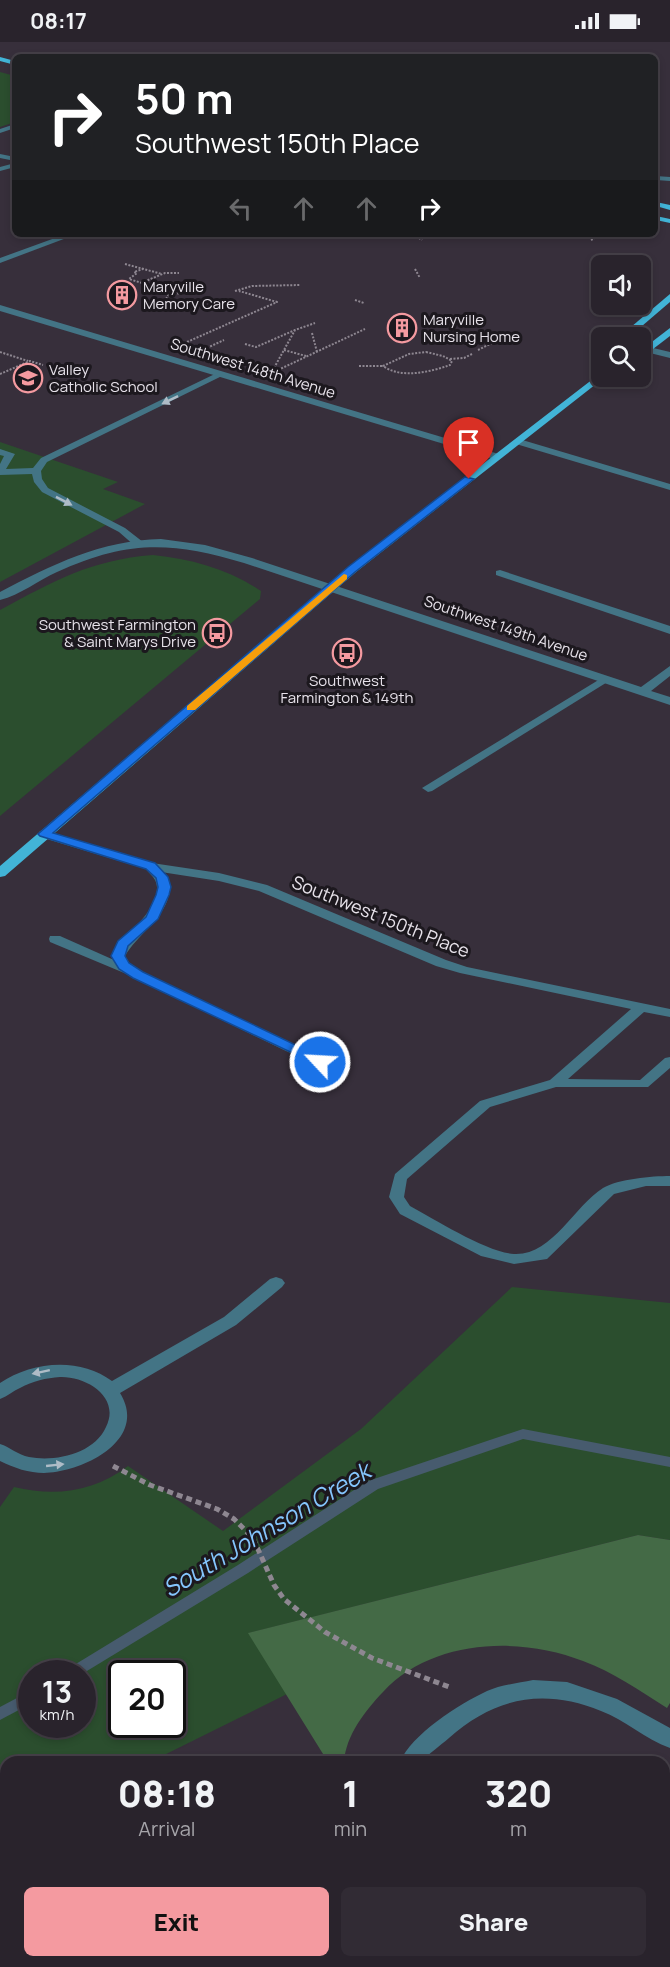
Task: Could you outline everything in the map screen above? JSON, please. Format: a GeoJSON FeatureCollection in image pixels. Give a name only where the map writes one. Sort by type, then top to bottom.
{"type":"FeatureCollection","features":[{"type":"Feature","properties":{"kind":"main road"},"geometry":{"type":"LineString","coordinates":[[635,327],[670,297]]}},
{"type":"Feature","properties":{"kind":"main road"},"geometry":{"type":"LineString","coordinates":[[651,348],[668,334]]}},
{"type":"Feature","properties":{"kind":"main road"},"geometry":{"type":"LineString","coordinates":[[0,873],[352,570],[591,384]]}},
{"type":"Feature","properties":{"kind":"street","name":"Southwest 148th Avenue"},"geometry":{"type":"LineString","coordinates":[[0,308],[498,457]]}},
{"type":"Feature","properties":{"kind":"street","name":"Southwest 149th Avenue"},"geometry":{"type":"LineString","coordinates":[[0,597],[88,554],[139,543],[177,544],[202,548],[331,588],[670,701]]}},
{"type":"Feature","properties":{"kind":"street"},"geometry":{"type":"LineString","coordinates":[[500,573],[670,630]]}},
{"type":"Feature","properties":{"kind":"street"},"geometry":{"type":"LineString","coordinates":[[642,692],[670,670]]}},
{"type":"Feature","properties":{"kind":"street"},"geometry":{"type":"LineString","coordinates":[[110,1390],[230,1321],[276,1282]]}},
{"type":"Feature","properties":{"kind":"street"},"geometry":{"type":"LineString","coordinates":[[0,1392],[22,1377],[55,1370],[87,1375],[110,1390],[116,1400],[118,1423],[104,1444],[79,1460],[48,1466],[18,1461],[0,1451]]}},
{"type":"Feature","properties":{"kind":"street"},"geometry":{"type":"LineString","coordinates":[[414,1756],[451,1723],[494,1697],[533,1689],[567,1691],[610,1705],[670,1739]]}},
{"type":"Feature","properties":{"kind":"lane"},"geometry":{"type":"LineString","coordinates":[[0,261],[65,237]]}},
{"type":"Feature","properties":{"kind":"lane"},"geometry":{"type":"LineString","coordinates":[[651,353],[670,355]]}},
{"type":"Feature","properties":{"kind":"lane"},"geometry":{"type":"LineString","coordinates":[[139,543],[122,530],[45,490],[37,482],[36,471],[44,460],[222,374]]}},
{"type":"Feature","properties":{"kind":"lane"},"geometry":{"type":"LineString","coordinates":[[519,442],[670,486]]}},
{"type":"Feature","properties":{"kind":"lane"},"geometry":{"type":"LineString","coordinates":[[0,452],[10,454],[10,457],[0,472]]}},
{"type":"Feature","properties":{"kind":"lane"},"geometry":{"type":"LineString","coordinates":[[0,472],[36,471]]}},
{"type":"Feature","properties":{"kind":"lane"},"geometry":{"type":"LineString","coordinates":[[428,788],[605,679]]}},
{"type":"Feature","properties":{"kind":"lane","name":"Southwest 150th Place"},"geometry":{"type":"LineString","coordinates":[[44,834],[150,866],[230,879],[263,888],[441,963],[465,970],[670,1013]]}},
{"type":"Feature","properties":{"kind":"lane"},"geometry":{"type":"LineString","coordinates":[[138,975],[124,966],[118,956],[122,944],[152,919],[163,895],[165,887],[162,877],[150,866]]}},
{"type":"Feature","properties":{"kind":"lane"},"geometry":{"type":"LineString","coordinates":[[55,939],[138,975],[320,1062]]}},
{"type":"Feature","properties":{"kind":"lane"},"geometry":{"type":"LineString","coordinates":[[555,1083],[641,1007]]}},
{"type":"Feature","properties":{"kind":"lane"},"geometry":{"type":"LineString","coordinates":[[670,1061],[643,1084],[555,1083],[485,1104],[400,1177],[396,1197],[405,1210],[486,1252],[514,1259],[542,1255],[609,1191],[646,1181],[670,1181]]}},
{"type":"Feature","properties":{"kind":"path"},"geometry":{"type":"LineString","coordinates":[[418,237],[422,240]]}},
{"type":"Feature","properties":{"kind":"path"},"geometry":{"type":"LineString","coordinates":[[591,240],[597,237]]}},
{"type":"Feature","properties":{"kind":"path"},"geometry":{"type":"LineString","coordinates":[[125,264],[162,274],[178,273]]}},
{"type":"Feature","properties":{"kind":"path"},"geometry":{"type":"LineString","coordinates":[[122,281],[135,276],[132,275],[137,273],[134,272],[144,269]]}},
{"type":"Feature","properties":{"kind":"path"},"geometry":{"type":"LineString","coordinates":[[415,269],[420,278]]}},
{"type":"Feature","properties":{"kind":"path"},"geometry":{"type":"LineString","coordinates":[[129,279],[141,283],[162,274]]}},
{"type":"Feature","properties":{"kind":"path"},"geometry":{"type":"LineString","coordinates":[[166,299],[166,296],[174,293],[196,292],[200,289],[198,286],[191,285],[177,289],[174,293]]}},
{"type":"Feature","properties":{"kind":"path"},"geometry":{"type":"LineString","coordinates":[[239,291],[252,286],[300,285]]}},
{"type":"Feature","properties":{"kind":"path"},"geometry":{"type":"LineString","coordinates":[[178,346],[277,302],[235,291]]}},
{"type":"Feature","properties":{"kind":"path"},"geometry":{"type":"LineString","coordinates":[[355,300],[364,303]]}},
{"type":"Feature","properties":{"kind":"path"},"geometry":{"type":"LineString","coordinates":[[245,344],[256,347],[315,323]]}},
{"type":"Feature","properties":{"kind":"path"},"geometry":{"type":"LineString","coordinates":[[295,330],[270,374],[365,329]]}},
{"type":"Feature","properties":{"kind":"path"},"geometry":{"type":"LineString","coordinates":[[312,333],[317,352]]}},
{"type":"Feature","properties":{"kind":"path"},"geometry":{"type":"LineString","coordinates":[[198,352],[224,340]]}},
{"type":"Feature","properties":{"kind":"path"},"geometry":{"type":"LineString","coordinates":[[478,350],[496,341]]}},
{"type":"Feature","properties":{"kind":"path"},"geometry":{"type":"LineString","coordinates":[[284,350],[306,357]]}},
{"type":"Feature","properties":{"kind":"path"},"geometry":{"type":"LineString","coordinates":[[359,366],[383,366],[414,351],[432,352],[450,359],[464,358],[472,354]]}},
{"type":"Feature","properties":{"kind":"path"},"geometry":{"type":"LineString","coordinates":[[0,352],[43,365]]}},
{"type":"Feature","properties":{"kind":"path"},"geometry":{"type":"LineString","coordinates":[[383,366],[397,373],[429,371],[450,365],[452,361],[450,359]]}},
{"type":"Feature","properties":{"kind":"path"},"geometry":{"type":"LineString","coordinates":[[0,374],[29,362]]}},
{"type":"Feature","properties":{"kind":"path"},"geometry":{"type":"LineString","coordinates":[[92,1453],[139,1482],[194,1501],[214,1505],[234,1518],[253,1537],[269,1578],[284,1598],[311,1622],[350,1647],[404,1671],[442,1682],[482,1704]]}},
{"type":"Feature","properties":{"kind":"green space"},"geometry":{"type":"Polygon","coordinates":[[[0,72],[12,75],[12,123],[0,127],[0,72]]]}},
{"type":"Feature","properties":{"kind":"green space"},"geometry":{"type":"Polygon","coordinates":[[[0,442],[118,482],[103,489],[145,504],[0,582],[0,442]]]}},
{"type":"Feature","properties":{"kind":"green space"},"geometry":{"type":"Polygon","coordinates":[[[153,555],[196,562],[223,571],[261,591],[260,599],[0,816],[0,610],[56,581],[91,567],[153,555]]]}},
{"type":"Feature","properties":{"kind":"green space"},"geometry":{"type":"Polygon","coordinates":[[[512,1287],[670,1303],[670,1540],[638,1535],[249,1633],[287,1694],[162,1756],[0,1756],[0,1507],[14,1487],[44,1492],[74,1490],[102,1482],[128,1466],[223,1531],[361,1429],[512,1287]]]}},
{"type":"Feature","properties":{"kind":"green space"},"geometry":{"type":"Polygon","coordinates":[[[638,1535],[670,1540],[670,1703],[667,1708],[626,1682],[583,1661],[532,1648],[478,1647],[451,1652],[426,1661],[403,1674],[363,1715],[348,1742],[345,1756],[324,1756],[248,1633],[638,1535]]]}},
{"type":"Feature","properties":{"kind":"waterway","name":"South Johnson Creek"},"geometry":{"type":"LineString","coordinates":[[94,1660],[243,1569],[373,1485],[523,1434],[670,1462]]}},
{"type":"Feature","properties":{"kind":"waterway","name":"South Johnson Creek"},"geometry":{"type":"LineString","coordinates":[[0,1714],[18,1704]]}},
{"type":"Feature","properties":{"kind":"slow traffic"},"geometry":{"type":"LineString","coordinates":[[191,708],[344,577]]}},
{"type":"Feature","properties":{"kind":"place","name":"Maryville Memory Care"},"geometry":{"type":"Point","coordinates":[122,295]}},
{"type":"Feature","properties":{"kind":"place","name":"Maryville Nursing Home"},"geometry":{"type":"Point","coordinates":[402,328]}},
{"type":"Feature","properties":{"kind":"place","name":"Valley Catholic School"},"geometry":{"type":"Point","coordinates":[28,378]}},
{"type":"Feature","properties":{"kind":"place","name":"Southwest Farmington & Saint Marys Drive"},"geometry":{"type":"Point","coordinates":[217,633]}},
{"type":"Feature","properties":{"kind":"place","name":"Southwest Farmington & 149th"},"geometry":{"type":"Point","coordinates":[347,653]}},
{"type":"Feature","properties":{"kind":"route"},"geometry":{"type":"LineString","coordinates":[[320,1062],[138,975],[124,966],[118,956],[122,944],[152,919],[165,887],[162,877],[150,866],[44,834],[352,570],[469,479]]}}]}
